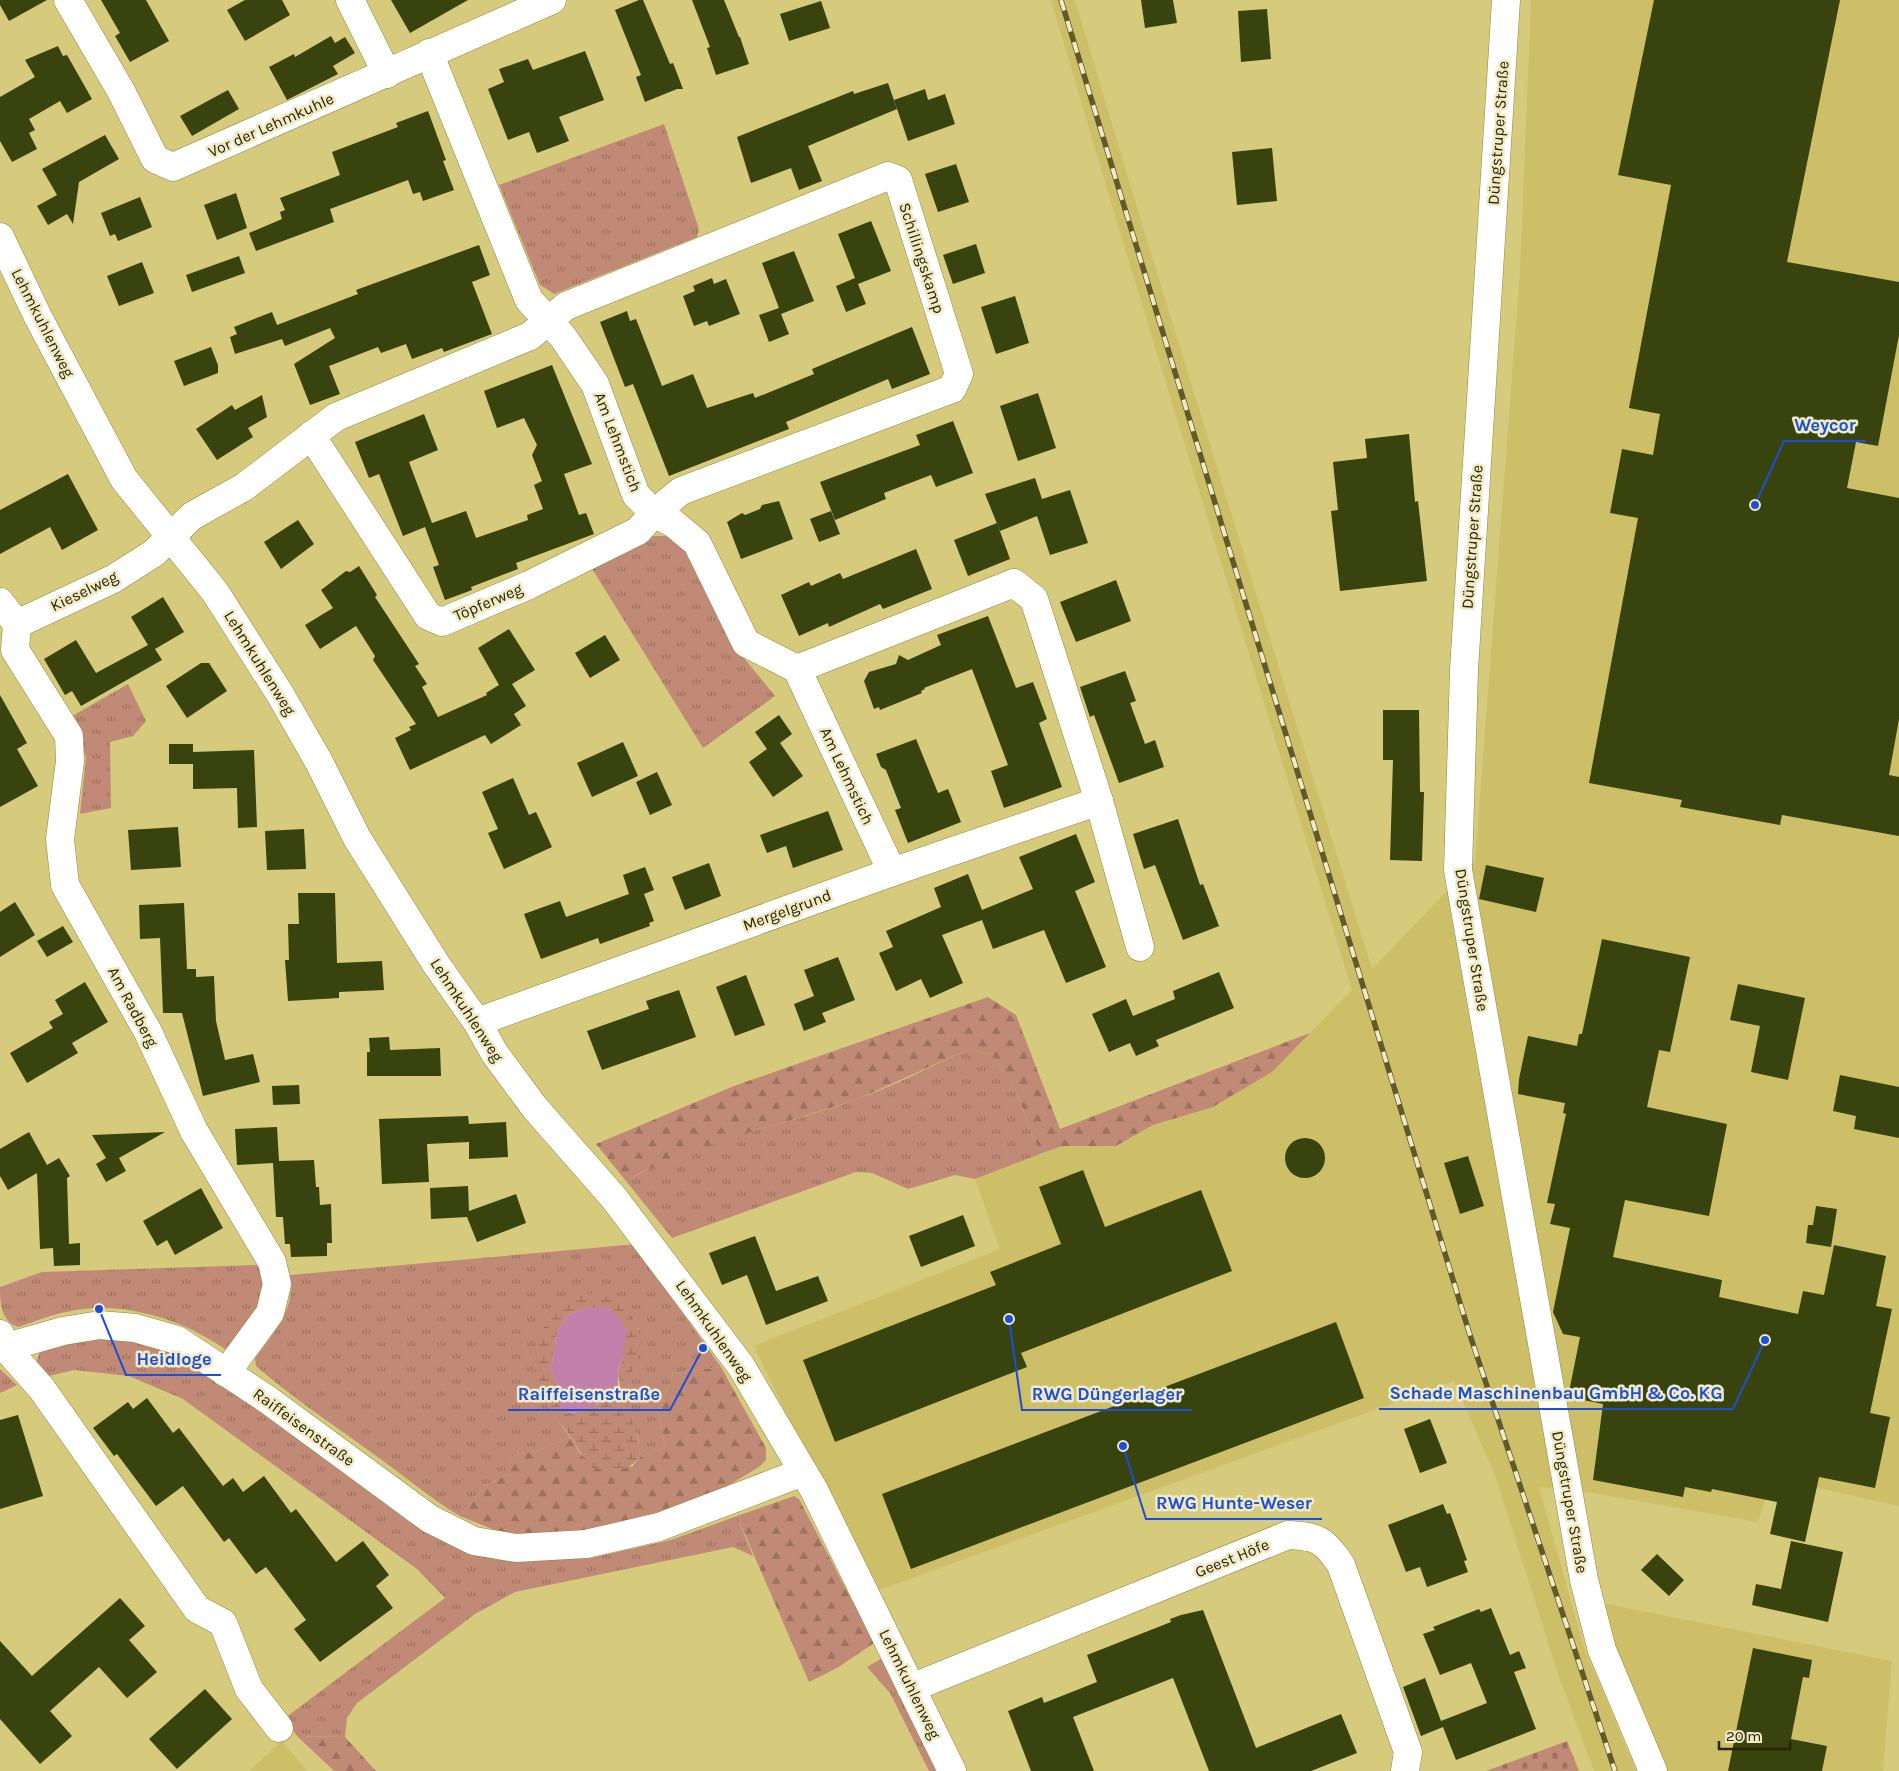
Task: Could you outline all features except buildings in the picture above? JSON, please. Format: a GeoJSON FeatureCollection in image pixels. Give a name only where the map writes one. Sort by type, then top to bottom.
{"type":"FeatureCollection","features":[{"type":"Feature","properties":{"kind":"street","name":"Vor der Lehmkuhle"},"geometry":{"type":"LineString","coordinates":[[68,0],[120,91],[155,159],[173,167],[552,0]]}},
{"type":"Feature","properties":{"kind":"street"},"geometry":{"type":"LineString","coordinates":[[350,0],[387,74]]}},
{"type":"Feature","properties":{"kind":"street","name":"Düngstruper Straße"},"geometry":{"type":"LineString","coordinates":[[1506,0],[1464,670],[1458,870],[1584,1580],[1602,1650],[1653,1771]]}},
{"type":"Feature","properties":{"kind":"street","name":"Am Lehmstich"},"geometry":{"type":"LineString","coordinates":[[429,53],[530,300],[563,337],[594,384],[636,495],[654,513],[673,522],[697,543],[746,643],[797,669],[892,872]]}},
{"type":"Feature","properties":{"kind":"street","name":"Schillingskamp"},"geometry":{"type":"LineString","coordinates":[[547,320],[566,306],[888,176],[898,180],[959,374],[952,389],[681,491],[654,513]]}},
{"type":"Feature","properties":{"kind":"street","name":"Lehmkuhlenweg"},"geometry":{"type":"LineString","coordinates":[[0,237],[38,317],[124,478],[215,592],[280,694],[319,762],[357,838],[436,964],[477,1022],[495,1054],[535,1108],[614,1198],[728,1347],[818,1498],[952,1771]]}},
{"type":"Feature","properties":{"kind":"street"},"geometry":{"type":"LineString","coordinates":[[171,537],[192,516],[244,487],[336,416],[530,336],[547,320]]}},
{"type":"Feature","properties":{"kind":"street","name":"Töpferweg"},"geometry":{"type":"LineString","coordinates":[[311,435],[428,616],[442,622],[529,585],[638,531],[654,513]]}},
{"type":"Feature","properties":{"kind":"street","name":"Kieselweg"},"geometry":{"type":"LineString","coordinates":[[17,624],[113,579],[154,553],[171,537]]}},
{"type":"Feature","properties":{"kind":"street"},"geometry":{"type":"LineString","coordinates":[[797,669],[1014,583],[1034,599],[1099,801],[1140,947]]}},
{"type":"Feature","properties":{"kind":"street"},"geometry":{"type":"LineString","coordinates":[[0,602],[17,624]]}},
{"type":"Feature","properties":{"kind":"street","name":"Am Radberg"},"geometry":{"type":"LineString","coordinates":[[17,624],[15,650],[68,736],[70,761],[60,840],[65,885],[148,1032],[194,1131],[272,1262],[278,1284],[270,1313],[226,1373]]}},
{"type":"Feature","properties":{"kind":"street","name":"Mergelgrund"},"geometry":{"type":"LineString","coordinates":[[477,1022],[892,872],[1099,801]]}},
{"type":"Feature","properties":{"kind":"street","name":"Raiffeisenstraße"},"geometry":{"type":"LineString","coordinates":[[2,1344],[100,1325],[135,1328],[177,1340],[268,1400],[430,1519],[474,1541],[516,1548],[586,1544],[659,1526],[721,1505],[802,1472]]}},
{"type":"Feature","properties":{"kind":"street"},"geometry":{"type":"LineString","coordinates":[[2,1344],[42,1389],[197,1609],[223,1623],[249,1689],[279,1728]]}},
{"type":"Feature","properties":{"kind":"street","name":"Geest Höfe"},"geometry":{"type":"LineString","coordinates":[[911,1688],[1288,1535],[1311,1536],[1328,1546],[1341,1565],[1408,1752],[1405,1771]]}},
{"type":"Feature","properties":{"kind":"shaded area"},"geometry":{"type":"Polygon","coordinates":[[[1051,0],[1075,0],[1144,231],[1372,969],[1475,862],[1520,271],[1531,0],[1899,0],[1899,1506],[1772,1478],[1758,1522],[1581,1491],[1539,1487],[1584,1648],[1636,1771],[1594,1771],[1559,1677],[1495,1475],[1454,1381],[879,1590],[831,1509],[754,1346],[1000,1249],[975,1179],[1062,1146],[1116,1146],[1153,1125],[1213,1107],[1272,1072],[1352,990],[1122,239],[1051,0]]]}},
{"type":"Feature","properties":{"kind":"shaded area"},"geometry":{"type":"Polygon","coordinates":[[[587,1307],[607,1308],[620,1318],[627,1330],[623,1357],[618,1371],[618,1394],[612,1399],[597,1404],[588,1411],[565,1413],[560,1407],[561,1396],[551,1370],[557,1332],[568,1315],[587,1307]]]}},
{"type":"Feature","properties":{"kind":"shaded area"},"geometry":{"type":"Polygon","coordinates":[[[1602,1603],[1892,1661],[1883,1771],[1665,1771],[1610,1648],[1602,1603]]]}},
{"type":"Feature","properties":{"kind":"shaded area"},"geometry":{"type":"Polygon","coordinates":[[[282,1741],[307,1771],[249,1771],[282,1741]]]}},
{"type":"Feature","properties":{"kind":"green space"},"geometry":{"type":"Polygon","coordinates":[[[664,124],[699,229],[697,237],[554,294],[540,285],[499,185],[664,124]]]}},
{"type":"Feature","properties":{"kind":"green space"},"geometry":{"type":"Polygon","coordinates":[[[652,536],[665,536],[682,542],[739,652],[775,696],[703,748],[591,567],[652,536]]]}},
{"type":"Feature","properties":{"kind":"green space"},"geometry":{"type":"Polygon","coordinates":[[[128,684],[146,721],[133,736],[110,742],[111,808],[80,814],[86,757],[67,719],[128,684]]]}},
{"type":"Feature","properties":{"kind":"green space"},"geometry":{"type":"Polygon","coordinates":[[[988,997],[1016,1015],[1060,1129],[1310,1033],[1272,1072],[1213,1107],[1153,1125],[1116,1146],[1062,1146],[1040,1154],[1015,1088],[992,1055],[969,1049],[856,1100],[726,1140],[642,1172],[626,1181],[596,1144],[734,1086],[988,997]]]}},
{"type":"Feature","properties":{"kind":"green space"},"geometry":{"type":"Polygon","coordinates":[[[969,1049],[992,1055],[1015,1088],[1040,1154],[975,1179],[955,1175],[908,1189],[872,1173],[856,1172],[672,1238],[626,1181],[681,1155],[855,1100],[969,1049]]]}},
{"type":"Feature","properties":{"kind":"green space"},"geometry":{"type":"Polygon","coordinates":[[[638,1244],[647,1263],[721,1367],[673,1373],[658,1412],[665,1447],[640,1457],[638,1437],[627,1411],[630,1374],[639,1353],[639,1329],[596,1293],[541,1333],[555,1416],[570,1437],[538,1451],[515,1455],[509,1460],[509,1474],[486,1485],[460,1516],[301,1402],[256,1366],[255,1358],[276,1330],[287,1309],[291,1287],[290,1275],[638,1244]]]}},
{"type":"Feature","properties":{"kind":"green space"},"geometry":{"type":"Polygon","coordinates":[[[259,1265],[268,1295],[228,1351],[171,1321],[130,1310],[108,1308],[60,1313],[18,1327],[12,1324],[5,1316],[0,1299],[0,1287],[42,1272],[259,1265]]]}},
{"type":"Feature","properties":{"kind":"green space"},"geometry":{"type":"Polygon","coordinates":[[[596,1293],[615,1302],[631,1315],[636,1323],[641,1343],[627,1392],[627,1403],[638,1438],[640,1457],[629,1466],[618,1470],[592,1468],[543,1398],[537,1384],[535,1372],[534,1359],[541,1334],[554,1312],[573,1297],[596,1293]],[[587,1307],[568,1315],[557,1332],[551,1370],[561,1396],[560,1407],[565,1413],[583,1410],[612,1399],[620,1386],[618,1372],[623,1357],[587,1307]]]}},
{"type":"Feature","properties":{"kind":"green space"},"geometry":{"type":"Polygon","coordinates":[[[91,1338],[149,1345],[184,1359],[346,1472],[405,1519],[444,1542],[473,1553],[513,1562],[590,1558],[671,1540],[737,1516],[753,1556],[733,1547],[515,1592],[475,1614],[357,1703],[347,1718],[345,1737],[297,1736],[285,1718],[445,1598],[417,1569],[183,1399],[129,1376],[74,1370],[49,1376],[35,1366],[40,1351],[91,1338]]]}},
{"type":"Feature","properties":{"kind":"green space"},"geometry":{"type":"Polygon","coordinates":[[[721,1367],[766,1448],[766,1460],[759,1467],[701,1502],[586,1535],[546,1537],[497,1531],[460,1516],[486,1485],[509,1474],[509,1460],[515,1455],[538,1451],[570,1437],[581,1455],[632,1467],[640,1457],[665,1447],[658,1412],[673,1373],[721,1367]]]}},
{"type":"Feature","properties":{"kind":"green space"},"geometry":{"type":"Polygon","coordinates":[[[0,1369],[17,1385],[0,1393],[0,1369]]]}},
{"type":"Feature","properties":{"kind":"green space"},"geometry":{"type":"Polygon","coordinates":[[[794,1496],[799,1499],[874,1643],[837,1668],[809,1682],[737,1516],[794,1496]]]}},
{"type":"Feature","properties":{"kind":"green space"},"geometry":{"type":"Polygon","coordinates":[[[886,1656],[942,1771],[929,1771],[890,1693],[867,1667],[886,1656]]]}},
{"type":"Feature","properties":{"kind":"green space"},"geometry":{"type":"Polygon","coordinates":[[[297,1736],[345,1737],[376,1771],[334,1771],[297,1736]]]}},
{"type":"Feature","properties":{"kind":"green space"},"geometry":{"type":"Polygon","coordinates":[[[1567,1741],[1579,1771],[1486,1771],[1567,1741]]]}},
{"type":"Feature","properties":{"kind":"railway"},"geometry":{"type":"LineString","coordinates":[[1061,0],[1469,1332],[1615,1771]]}},
{"type":"Feature","properties":{"kind":"place","name":"Weycor"},"geometry":{"type":"Point","coordinates":[1755,505]}},
{"type":"Feature","properties":{"kind":"place","name":"Heidloge"},"geometry":{"type":"Point","coordinates":[99,1309]}},
{"type":"Feature","properties":{"kind":"place","name":"RWG Düngerlager"},"geometry":{"type":"Point","coordinates":[1009,1319]}},
{"type":"Feature","properties":{"kind":"place","name":"Schade Maschinenbau GmbH & Co. KG"},"geometry":{"type":"Point","coordinates":[1765,1340]}},
{"type":"Feature","properties":{"kind":"place","name":"Raiffeisenstraße"},"geometry":{"type":"Point","coordinates":[703,1348]}},
{"type":"Feature","properties":{"kind":"place","name":"RWG Hunte-Weser"},"geometry":{"type":"Point","coordinates":[1123,1446]}}]}
